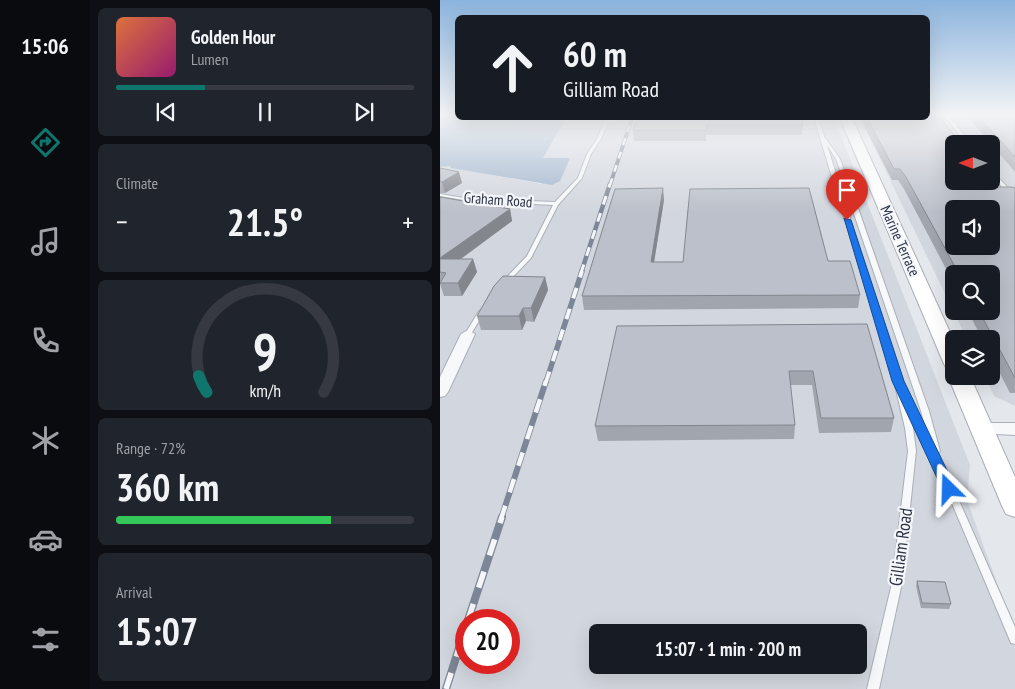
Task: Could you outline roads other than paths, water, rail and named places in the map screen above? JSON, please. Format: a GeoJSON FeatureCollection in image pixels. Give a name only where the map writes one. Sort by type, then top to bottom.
{"type":"FeatureCollection","features":[{"type":"Feature","properties":{"kind":"main road","name":"Marine Terrace"},"geometry":{"type":"LineString","coordinates":[[859,147],[945,344]]}},
{"type":"Feature","properties":{"kind":"main road"},"geometry":{"type":"LineString","coordinates":[[963,385],[1015,506]]}},
{"type":"Feature","properties":{"kind":"street"},"geometry":{"type":"LineString","coordinates":[[440,392],[468,334]]}},
{"type":"Feature","properties":{"kind":"street"},"geometry":{"type":"LineString","coordinates":[[982,429],[1015,429]]}},
{"type":"Feature","properties":{"kind":"lane"},"geometry":{"type":"LineString","coordinates":[[501,287],[529,257],[556,204],[580,178],[594,147]]}},
{"type":"Feature","properties":{"kind":"lane","name":"Gilliam Road"},"geometry":{"type":"LineString","coordinates":[[825,147],[898,381],[912,451],[897,583],[873,689]]}},
{"type":"Feature","properties":{"kind":"lane"},"geometry":{"type":"LineString","coordinates":[[830,147],[838,159],[849,189]]}},
{"type":"Feature","properties":{"kind":"lane"},"geometry":{"type":"LineString","coordinates":[[1000,181],[1014,198]]}},
{"type":"Feature","properties":{"kind":"lane","name":"Graham Road"},"geometry":{"type":"LineString","coordinates":[[440,195],[470,200],[556,204]]}},
{"type":"Feature","properties":{"kind":"lane"},"geometry":{"type":"LineString","coordinates":[[855,208],[925,411],[941,468]]}},
{"type":"Feature","properties":{"kind":"lane"},"geometry":{"type":"LineString","coordinates":[[468,334],[485,306]]}},
{"type":"Feature","properties":{"kind":"lane"},"geometry":{"type":"LineString","coordinates":[[898,381],[941,468],[1015,639]]}},
{"type":"Feature","properties":{"kind":"water"},"geometry":{"type":"Polygon","coordinates":[[[440,147],[549,147],[543,158],[570,158],[560,181],[552,185],[451,168],[450,166],[440,167],[440,147]]]}},
{"type":"Feature","properties":{"kind":"railway"},"geometry":{"type":"LineString","coordinates":[[610,185],[622,147]]}},
{"type":"Feature","properties":{"kind":"railway"},"geometry":{"type":"LineString","coordinates":[[581,273],[610,184]]}},
{"type":"Feature","properties":{"kind":"railway"},"geometry":{"type":"LineString","coordinates":[[546,382],[582,271]]}},
{"type":"Feature","properties":{"kind":"railway"},"geometry":{"type":"LineString","coordinates":[[501,519],[546,381]]}},
{"type":"Feature","properties":{"kind":"railway"},"geometry":{"type":"LineString","coordinates":[[472,609],[502,517]]}},
{"type":"Feature","properties":{"kind":"railway"},"geometry":{"type":"LineString","coordinates":[[446,689],[455,661]]}}]}
